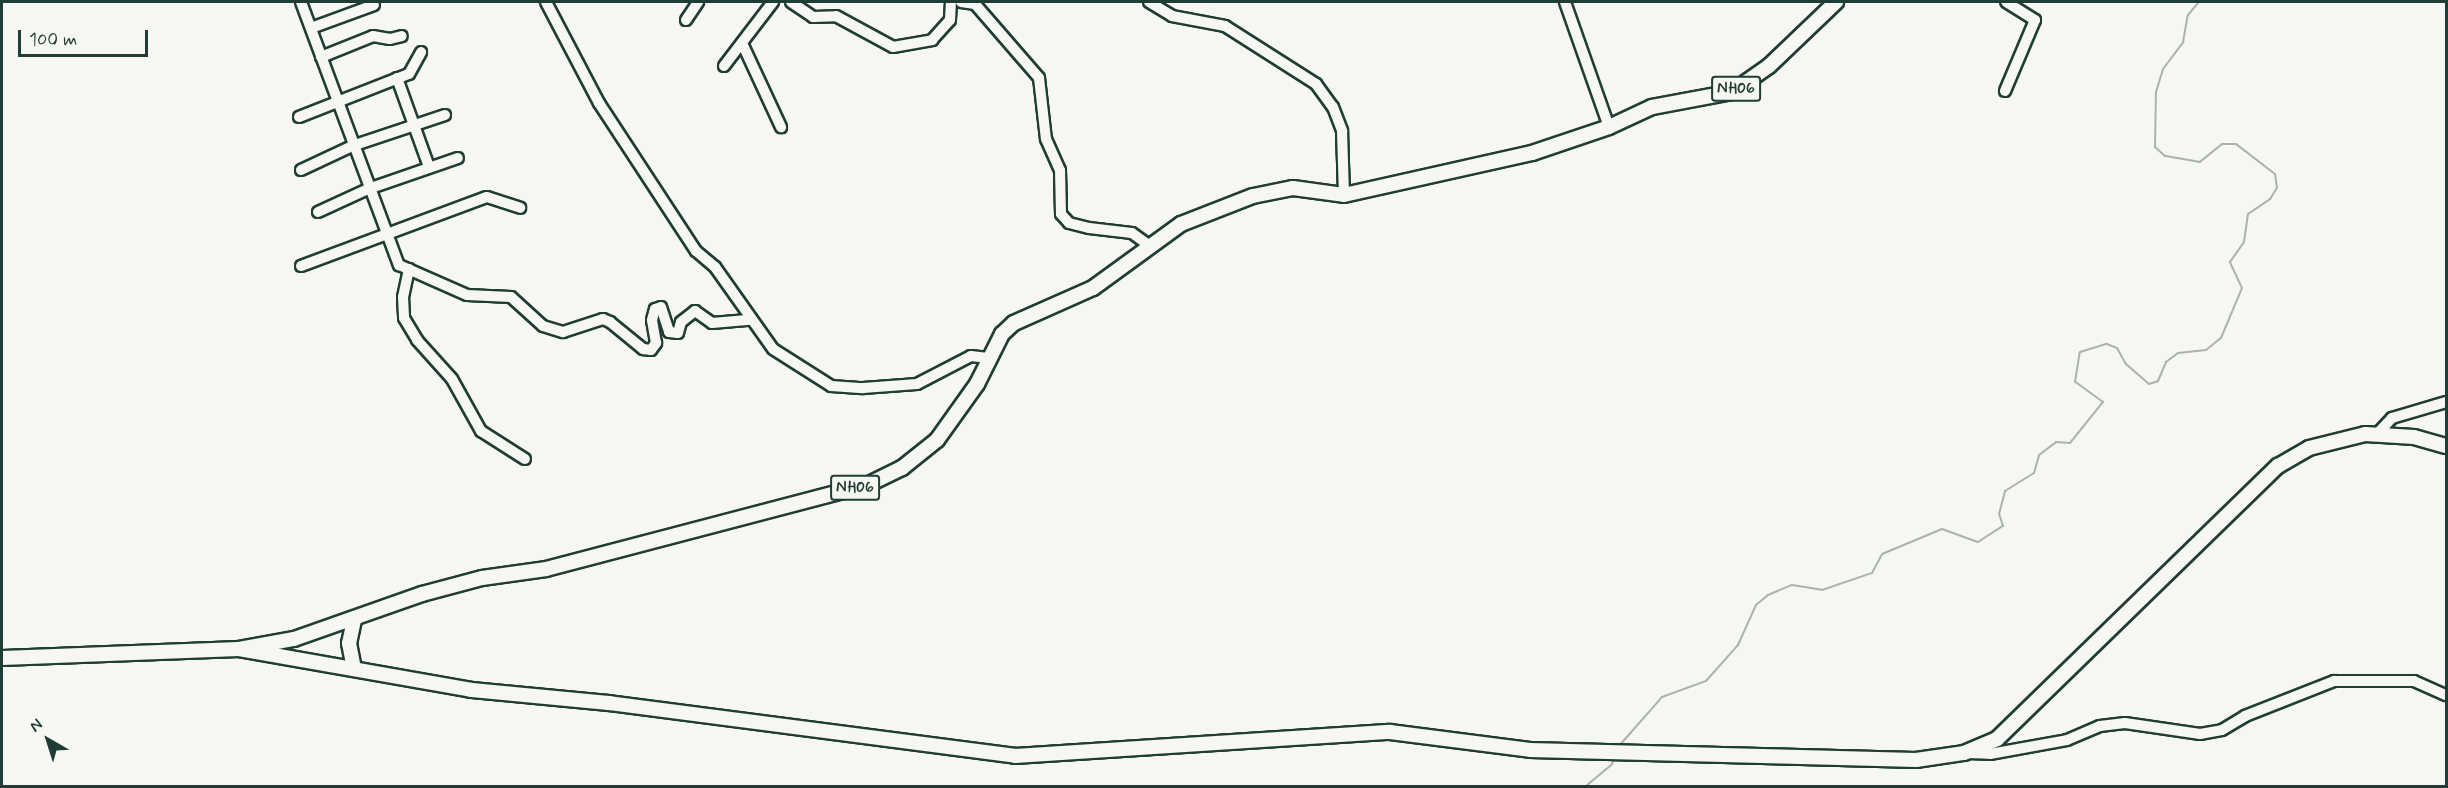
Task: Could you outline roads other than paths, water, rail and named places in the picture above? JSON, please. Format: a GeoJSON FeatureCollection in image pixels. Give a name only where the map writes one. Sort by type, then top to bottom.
{"type":"FeatureCollection","features":[{"type":"Feature","properties":{"kind":"main road","name":"NH06"},"geometry":{"type":"LineString","coordinates":[[2,658],[239,649],[294,639],[354,620],[422,594],[472,580],[557,566],[867,484],[902,468],[937,440],[977,384],[988,358],[1014,323],[1093,288],[1181,224],[1253,196],[1293,188],[1344,195],[1532,153],[1610,127],[1652,108],[1732,92],[1769,66],[1836,2]]}},
{"type":"Feature","properties":{"kind":"main road"},"geometry":{"type":"LineString","coordinates":[[239,649],[323,662],[471,690],[620,705],[1015,756],[1390,732],[1530,750],[1750,753],[1881,761],[1964,753],[1997,739],[2278,466],[2309,448],[2336,439],[2378,433],[2414,437],[2446,446]]}},
{"type":"Feature","properties":{"kind":"main road"},"geometry":{"type":"LineString","coordinates":[[354,620],[349,644],[354,668]]}},
{"type":"Feature","properties":{"kind":"main road"},"geometry":{"type":"LineString","coordinates":[[294,639],[323,662]]}},
{"type":"Feature","properties":{"kind":"street"},"geometry":{"type":"LineString","coordinates":[[301,2],[393,257],[409,269],[468,295],[512,297],[543,326],[563,332],[603,319],[643,349],[651,350],[656,343],[652,320],[655,309],[662,307],[666,313],[669,332],[678,333],[681,322],[695,311],[712,323],[750,320]]}},
{"type":"Feature","properties":{"kind":"street"},"geometry":{"type":"LineString","coordinates":[[546,2],[599,103],[696,251],[715,267],[750,320],[773,349],[831,386],[917,384],[971,356],[988,358]]}},
{"type":"Feature","properties":{"kind":"street"},"geometry":{"type":"LineString","coordinates":[[686,20],[698,2]]}},
{"type":"Feature","properties":{"kind":"street"},"geometry":{"type":"LineString","coordinates":[[724,66],[773,2]]}},
{"type":"Feature","properties":{"kind":"street"},"geometry":{"type":"LineString","coordinates":[[791,2],[813,17],[836,16],[893,47],[932,40],[950,20],[951,2]]}},
{"type":"Feature","properties":{"kind":"street"},"geometry":{"type":"LineString","coordinates":[[961,2],[975,4],[1039,78],[1046,139],[1060,170],[1061,214],[1069,223],[1089,228],[1132,232],[1151,247]]}},
{"type":"Feature","properties":{"kind":"street"},"geometry":{"type":"LineString","coordinates":[[1149,2],[1172,16],[1225,26],[1316,84],[1334,107],[1342,131],[1344,195]]}},
{"type":"Feature","properties":{"kind":"street"},"geometry":{"type":"LineString","coordinates":[[1565,2],[1610,127]]}},
{"type":"Feature","properties":{"kind":"street"},"geometry":{"type":"LineString","coordinates":[[2005,91],[2035,20],[2006,2]]}},
{"type":"Feature","properties":{"kind":"street"},"geometry":{"type":"LineString","coordinates":[[311,28],[374,5]]}},
{"type":"Feature","properties":{"kind":"street"},"geometry":{"type":"LineString","coordinates":[[321,57],[373,36],[390,39],[402,36]]}},
{"type":"Feature","properties":{"kind":"street"},"geometry":{"type":"LineString","coordinates":[[742,43],[782,127]]}},
{"type":"Feature","properties":{"kind":"street"},"geometry":{"type":"LineString","coordinates":[[299,117],[336,100],[409,74],[421,52]]}},
{"type":"Feature","properties":{"kind":"street"},"geometry":{"type":"LineString","coordinates":[[397,78],[429,167]]}},
{"type":"Feature","properties":{"kind":"street"},"geometry":{"type":"LineString","coordinates":[[301,170],[352,146],[446,115]]}},
{"type":"Feature","properties":{"kind":"street"},"geometry":{"type":"LineString","coordinates":[[318,212],[368,189],[458,158]]}},
{"type":"Feature","properties":{"kind":"street"},"geometry":{"type":"LineString","coordinates":[[301,266],[385,233],[487,198],[520,208]]}},
{"type":"Feature","properties":{"kind":"street"},"geometry":{"type":"LineString","coordinates":[[409,269],[403,297],[404,318],[417,340],[452,379],[481,431],[525,459]]}},
{"type":"Feature","properties":{"kind":"street"},"geometry":{"type":"LineString","coordinates":[[2378,433],[2392,418],[2446,402]]}},
{"type":"Feature","properties":{"kind":"street"},"geometry":{"type":"LineString","coordinates":[[1964,753],[1990,754],[2032,747],[2067,740],[2100,726],[2125,723],[2200,734],[2222,730],[2245,716],[2334,681],[2414,681],[2446,695]]}},
{"type":"Feature","properties":{"kind":"waterway"},"geometry":{"type":"LineString","coordinates":[[1619,746],[1662,697],[1706,681],[1738,645],[1756,605],[1768,595],[1792,585],[1822,590],[1872,573],[1882,554],[1942,529],[1978,542],[2003,526],[1999,514],[2005,491],[2034,473],[2039,455],[2056,442],[2070,443],[2103,402],[2075,382],[2080,352],[2107,344],[2117,348],[2126,364],[2149,384],[2158,381],[2166,362],[2178,353],[2206,350],[2221,338],[2242,288],[2230,262],[2244,242],[2248,214],[2270,199],[2277,188],[2275,174],[2236,144],[2222,144],[2200,162],[2165,156],[2155,147],[2156,92],[2163,69],[2183,42],[2188,15],[2199,2]]}},
{"type":"Feature","properties":{"kind":"waterway"},"geometry":{"type":"LineString","coordinates":[[1586,786],[1612,764],[1615,757]]}}]}
